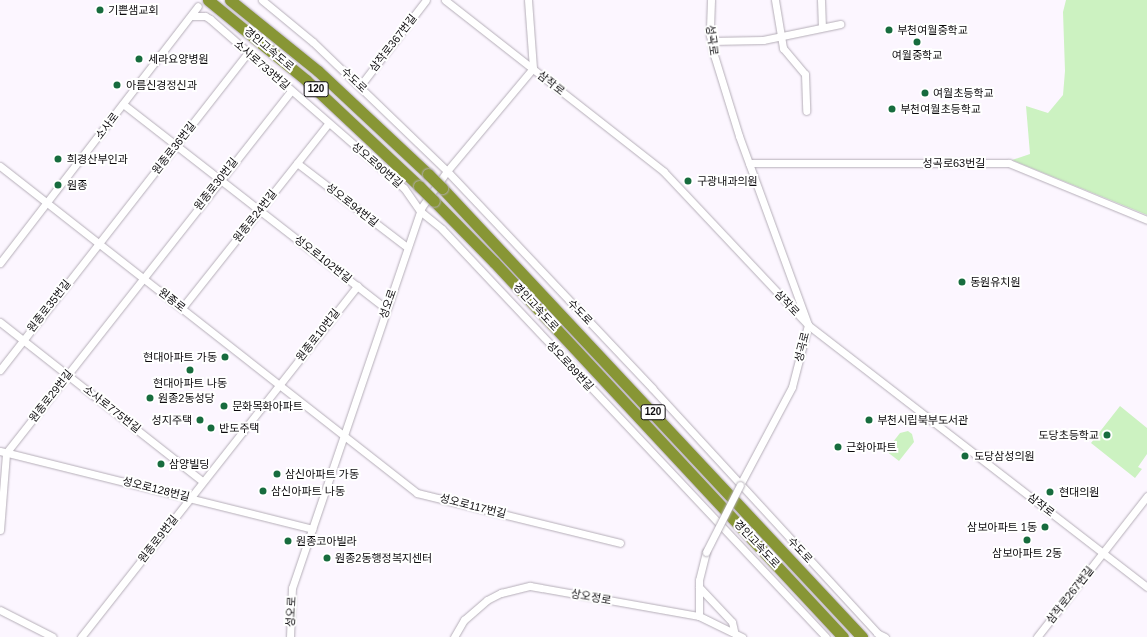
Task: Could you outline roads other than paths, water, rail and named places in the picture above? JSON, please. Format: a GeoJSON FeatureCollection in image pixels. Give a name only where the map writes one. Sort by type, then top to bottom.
{"type":"FeatureCollection","features":[{"type":"Feature","properties":{"kind":"highway","name":"경인고속도로"},"geometry":{"type":"LineString","coordinates":[[208,0],[306,80],[434,201],[843,637]]}},
{"type":"Feature","properties":{"kind":"highway","name":"경인고속도로"},"geometry":{"type":"LineString","coordinates":[[230,0],[318,71],[442,188],[862,637]]}},
{"type":"Feature","properties":{"kind":"street","name":"수도로"},"geometry":{"type":"LineString","coordinates":[[262,0],[313,42],[447,171],[652,388],[877,633],[885,637]]}},
{"type":"Feature","properties":{"kind":"street","name":"삼작로367번길"},"geometry":{"type":"LineString","coordinates":[[360,86],[426,0]]}},
{"type":"Feature","properties":{"kind":"street","name":"삼작로"},"geometry":{"type":"LineString","coordinates":[[445,0],[664,172],[808,325],[1147,587]]}},
{"type":"Feature","properties":{"kind":"street"},"geometry":{"type":"LineString","coordinates":[[528,0],[533,68]]}},
{"type":"Feature","properties":{"kind":"street","name":"성곡로"},"geometry":{"type":"LineString","coordinates":[[699,616],[699,587],[706,552],[792,387],[808,325],[730,110],[711,41],[711,0]]}},
{"type":"Feature","properties":{"kind":"street"},"geometry":{"type":"LineString","coordinates":[[775,0],[785,53],[805,74],[806,112]]}},
{"type":"Feature","properties":{"kind":"street"},"geometry":{"type":"LineString","coordinates":[[821,0],[822,28]]}},
{"type":"Feature","properties":{"kind":"street","name":"소사로"},"geometry":{"type":"LineString","coordinates":[[0,263],[48,203],[198,6]]}},
{"type":"Feature","properties":{"kind":"street","name":"소사로733번길"},"geometry":{"type":"LineString","coordinates":[[191,16],[205,16],[210,19],[328,124]]}},
{"type":"Feature","properties":{"kind":"street"},"geometry":{"type":"LineString","coordinates":[[711,41],[763,40],[840,24]]}},
{"type":"Feature","properties":{"kind":"street","name":"원종로36번길"},"geometry":{"type":"LineString","coordinates":[[98,243],[248,53]]}},
{"type":"Feature","properties":{"kind":"street","name":"성오로"},"geometry":{"type":"LineString","coordinates":[[290,637],[292,588],[420,212],[447,171],[533,68]]}},
{"type":"Feature","properties":{"kind":"street","name":"원종로30번길"},"geometry":{"type":"LineString","coordinates":[[142,278],[291,91]]}},
{"type":"Feature","properties":{"kind":"street","name":"성오로102번길"},"geometry":{"type":"LineString","coordinates":[[124,104],[386,309]]}},
{"type":"Feature","properties":{"kind":"street","name":"원종로24번길"},"geometry":{"type":"LineString","coordinates":[[182,308],[328,124]]}},
{"type":"Feature","properties":{"kind":"street","name":"성오로90번길"},"geometry":{"type":"LineString","coordinates":[[328,124],[404,188],[420,212]]}},
{"type":"Feature","properties":{"kind":"street","name":"성오로94번길"},"geometry":{"type":"LineString","coordinates":[[297,163],[407,247]]}},
{"type":"Feature","properties":{"kind":"street","name":"성곡로63번길"},"geometry":{"type":"LineString","coordinates":[[749,163],[1009,163],[1147,220]]}},
{"type":"Feature","properties":{"kind":"street","name":"원종로"},"geometry":{"type":"LineString","coordinates":[[0,166],[343,435]]}},
{"type":"Feature","properties":{"kind":"street","name":"성오로89번길"},"geometry":{"type":"LineString","coordinates":[[420,212],[442,229],[826,637]]}},
{"type":"Feature","properties":{"kind":"street","name":"원종로35번길"},"geometry":{"type":"LineString","coordinates":[[0,370],[98,243]]}},
{"type":"Feature","properties":{"kind":"street","name":"원종로29번길"},"geometry":{"type":"LineString","coordinates":[[3,452],[67,374],[142,278]]}},
{"type":"Feature","properties":{"kind":"street","name":"원종로10번길"},"geometry":{"type":"LineString","coordinates":[[279,385],[357,286]]}},
{"type":"Feature","properties":{"kind":"street","name":"소사로775번길"},"geometry":{"type":"LineString","coordinates":[[0,322],[203,482]]}},
{"type":"Feature","properties":{"kind":"street","name":"원종로9번길"},"geometry":{"type":"LineString","coordinates":[[81,637],[279,385]]}},
{"type":"Feature","properties":{"kind":"street","name":"성오로117번길"},"geometry":{"type":"LineString","coordinates":[[343,435],[417,493],[620,542]]}},
{"type":"Feature","properties":{"kind":"street"},"geometry":{"type":"LineString","coordinates":[[0,530],[3,452]]}},
{"type":"Feature","properties":{"kind":"street","name":"성오로128번길"},"geometry":{"type":"LineString","coordinates":[[3,452],[312,529]]}},
{"type":"Feature","properties":{"kind":"street","name":"삼작로267번길"},"geometry":{"type":"LineString","coordinates":[[1037,637],[1147,496]]}},
{"type":"Feature","properties":{"kind":"street","name":"상오정로"},"geometry":{"type":"LineString","coordinates":[[454,637],[464,620],[487,600],[524,586],[699,616],[734,631],[742,637]]}},
{"type":"Feature","properties":{"kind":"street"},"geometry":{"type":"LineString","coordinates":[[699,587],[732,622],[734,631]]}},
{"type":"Feature","properties":{"kind":"street"},"geometry":{"type":"LineString","coordinates":[[0,610],[53,637]]}},
{"type":"Feature","properties":{"kind":"place","name":"기쁜샘교회"},"geometry":{"type":"Point","coordinates":[100,10]}},
{"type":"Feature","properties":{"kind":"place","name":"부천여월중학교"},"geometry":{"type":"Point","coordinates":[889,30]}},
{"type":"Feature","properties":{"kind":"place","name":"여월중학교"},"geometry":{"type":"Point","coordinates":[917,42]}},
{"type":"Feature","properties":{"kind":"place","name":"세라요양병원"},"geometry":{"type":"Point","coordinates":[139,59]}},
{"type":"Feature","properties":{"kind":"place","name":"아름신경정신과"},"geometry":{"type":"Point","coordinates":[117,85]}},
{"type":"Feature","properties":{"kind":"place","name":"여월초등학교"},"geometry":{"type":"Point","coordinates":[925,93]}},
{"type":"Feature","properties":{"kind":"place","name":"부천여월초등학교"},"geometry":{"type":"Point","coordinates":[892,109]}},
{"type":"Feature","properties":{"kind":"place","name":"희경산부인과"},"geometry":{"type":"Point","coordinates":[58,159]}},
{"type":"Feature","properties":{"kind":"place","name":"구광내과의원"},"geometry":{"type":"Point","coordinates":[688,181]}},
{"type":"Feature","properties":{"kind":"place","name":"원종"},"geometry":{"type":"Point","coordinates":[58,185]}},
{"type":"Feature","properties":{"kind":"place","name":"동원유치원"},"geometry":{"type":"Point","coordinates":[962,282]}},
{"type":"Feature","properties":{"kind":"place","name":"현대아파트 가동"},"geometry":{"type":"Point","coordinates":[225,357]}},
{"type":"Feature","properties":{"kind":"place","name":"현대아파트 나동"},"geometry":{"type":"Point","coordinates":[190,370]}},
{"type":"Feature","properties":{"kind":"place","name":"원종2동성당"},"geometry":{"type":"Point","coordinates":[150,398]}},
{"type":"Feature","properties":{"kind":"place","name":"문화목화아파트"},"geometry":{"type":"Point","coordinates":[224,406]}},
{"type":"Feature","properties":{"kind":"place","name":"성지주택"},"geometry":{"type":"Point","coordinates":[200,420]}},
{"type":"Feature","properties":{"kind":"place","name":"부천시립북부도서관"},"geometry":{"type":"Point","coordinates":[869,420]}},
{"type":"Feature","properties":{"kind":"place","name":"반도주택"},"geometry":{"type":"Point","coordinates":[211,428]}},
{"type":"Feature","properties":{"kind":"place","name":"도당초등학교"},"geometry":{"type":"Point","coordinates":[1107,435]}},
{"type":"Feature","properties":{"kind":"place","name":"근화아파트"},"geometry":{"type":"Point","coordinates":[838,447]}},
{"type":"Feature","properties":{"kind":"place","name":"도당삼성의원"},"geometry":{"type":"Point","coordinates":[965,456]}},
{"type":"Feature","properties":{"kind":"place","name":"삼양빌딩"},"geometry":{"type":"Point","coordinates":[161,464]}},
{"type":"Feature","properties":{"kind":"place","name":"삼신아파트 가동"},"geometry":{"type":"Point","coordinates":[277,474]}},
{"type":"Feature","properties":{"kind":"place","name":"삼신아파트 나동"},"geometry":{"type":"Point","coordinates":[263,491]}},
{"type":"Feature","properties":{"kind":"place","name":"현대의원"},"geometry":{"type":"Point","coordinates":[1050,492]}},
{"type":"Feature","properties":{"kind":"place","name":"삼보아파트 1동"},"geometry":{"type":"Point","coordinates":[1045,527]}},
{"type":"Feature","properties":{"kind":"place","name":"삼보아파트 2동"},"geometry":{"type":"Point","coordinates":[1027,540]}},
{"type":"Feature","properties":{"kind":"place","name":"원종코아빌라"},"geometry":{"type":"Point","coordinates":[288,541]}},
{"type":"Feature","properties":{"kind":"place","name":"원종2동행정복지센터"},"geometry":{"type":"Point","coordinates":[327,558]}}]}
